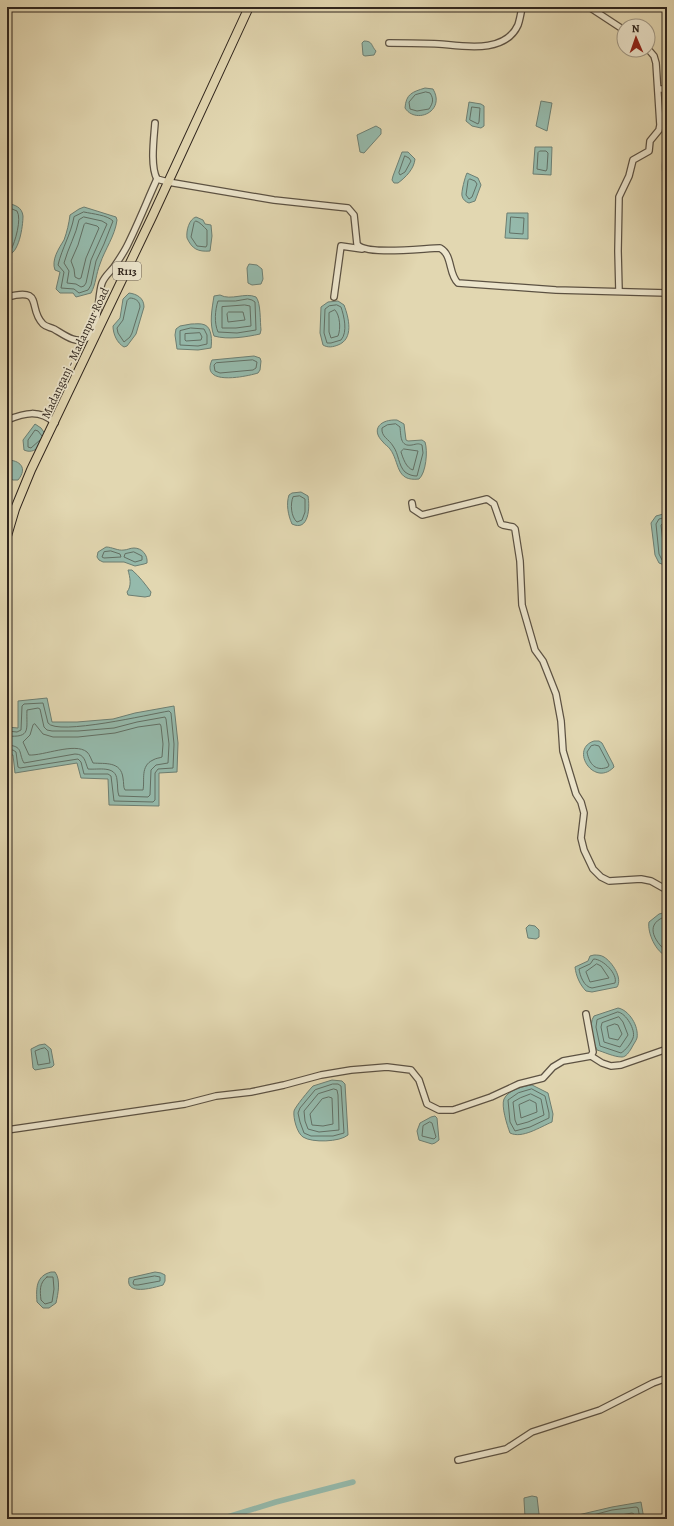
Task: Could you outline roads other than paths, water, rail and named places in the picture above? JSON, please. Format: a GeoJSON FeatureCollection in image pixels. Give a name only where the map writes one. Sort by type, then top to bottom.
{"type":"FeatureCollection","features":[{"type":"Feature","properties":{"kind":"main road","name":"Madanganj - Madanpur Road"},"geometry":{"type":"LineString","coordinates":[[7,536],[15,509],[31,470],[55,422],[249,7]]}},
{"type":"Feature","properties":{"kind":"street"},"geometry":{"type":"LineString","coordinates":[[389,44],[436,44],[472,47],[496,43],[509,37],[517,27],[522,7]]}},
{"type":"Feature","properties":{"kind":"street"},"geometry":{"type":"LineString","coordinates":[[590,7],[616,25]]}},
{"type":"Feature","properties":{"kind":"street"},"geometry":{"type":"LineString","coordinates":[[619,291],[619,197],[629,176],[633,160],[649,151],[650,141],[659,130],[658,89],[655,58]]}},
{"type":"Feature","properties":{"kind":"street"},"geometry":{"type":"LineString","coordinates":[[658,89],[667,89]]}},
{"type":"Feature","properties":{"kind":"street"},"geometry":{"type":"LineString","coordinates":[[7,297],[17,294],[24,294],[31,297],[35,305],[38,318],[44,325],[54,329],[65,337],[78,340],[87,338],[93,332],[98,311],[101,285],[105,276],[116,265],[128,245],[157,179],[155,174],[154,123]]}},
{"type":"Feature","properties":{"kind":"street"},"geometry":{"type":"LineString","coordinates":[[157,179],[274,200],[348,208],[354,215],[357,244],[362,249]]}},
{"type":"Feature","properties":{"kind":"street"},"geometry":{"type":"LineString","coordinates":[[334,297],[341,246],[385,250],[444,249],[453,277],[458,282],[542,289],[667,293]]}},
{"type":"Feature","properties":{"kind":"street"},"geometry":{"type":"LineString","coordinates":[[7,420],[24,413],[34,413],[50,418],[55,422]]}},
{"type":"Feature","properties":{"kind":"street"},"geometry":{"type":"LineString","coordinates":[[412,503],[413,509],[422,515],[487,500],[494,504],[501,524],[513,527],[515,529],[520,561],[522,605],[535,650],[544,661],[556,694],[561,721],[563,750],[576,794],[581,802],[584,813],[581,838],[584,850],[593,869],[609,882],[634,879],[646,880],[651,881],[667,890]]}},
{"type":"Feature","properties":{"kind":"street"},"geometry":{"type":"LineString","coordinates":[[586,1014],[593,1052],[591,1056]]}},
{"type":"Feature","properties":{"kind":"street"},"geometry":{"type":"LineString","coordinates":[[7,1130],[185,1104],[216,1096],[284,1086],[321,1076],[371,1067],[387,1066],[411,1070],[419,1080],[427,1104],[432,1108],[444,1111],[453,1110],[491,1097],[519,1084],[543,1078],[553,1067],[563,1062],[591,1056],[602,1064],[611,1066],[621,1065],[667,1047]]}},
{"type":"Feature","properties":{"kind":"street"},"geometry":{"type":"LineString","coordinates":[[458,1460],[506,1449],[532,1432],[600,1410],[653,1383],[667,1378]]}},
{"type":"Feature","properties":{"kind":"water"},"geometry":{"type":"Polygon","coordinates":[[[364,41],[372,44],[376,51],[374,55],[363,55],[362,43],[364,41]]]}},
{"type":"Feature","properties":{"kind":"water"},"geometry":{"type":"Polygon","coordinates":[[[425,88],[433,89],[436,97],[436,104],[433,109],[422,115],[410,113],[405,108],[408,97],[413,92],[425,88]]]}},
{"type":"Feature","properties":{"kind":"water"},"geometry":{"type":"Polygon","coordinates":[[[541,101],[552,103],[547,131],[536,126],[541,101]]]}},
{"type":"Feature","properties":{"kind":"water"},"geometry":{"type":"Polygon","coordinates":[[[469,102],[484,106],[484,126],[481,128],[472,126],[466,121],[469,102]]]}},
{"type":"Feature","properties":{"kind":"water"},"geometry":{"type":"Polygon","coordinates":[[[376,126],[381,129],[381,134],[364,153],[360,152],[357,135],[376,126]]]}},
{"type":"Feature","properties":{"kind":"water"},"geometry":{"type":"Polygon","coordinates":[[[535,147],[552,147],[551,175],[533,174],[535,147]]]}},
{"type":"Feature","properties":{"kind":"water"},"geometry":{"type":"Polygon","coordinates":[[[667,150],[667,185],[664,183],[662,167],[665,151],[667,150]]]}},
{"type":"Feature","properties":{"kind":"water"},"geometry":{"type":"Polygon","coordinates":[[[402,152],[408,152],[415,159],[414,163],[407,175],[398,183],[394,183],[392,180],[393,176],[402,152]]]}},
{"type":"Feature","properties":{"kind":"water"},"geometry":{"type":"Polygon","coordinates":[[[467,173],[478,178],[481,185],[475,201],[469,203],[462,197],[463,184],[467,173]]]}},
{"type":"Feature","properties":{"kind":"water"},"geometry":{"type":"Polygon","coordinates":[[[7,203],[20,208],[23,216],[20,239],[15,250],[11,254],[7,255],[7,203]]]}},
{"type":"Feature","properties":{"kind":"water"},"geometry":{"type":"Polygon","coordinates":[[[84,207],[116,217],[117,220],[114,232],[102,258],[91,293],[76,297],[73,293],[60,293],[56,289],[60,272],[55,270],[54,262],[56,254],[64,240],[70,215],[84,207]]]}},
{"type":"Feature","properties":{"kind":"water"},"geometry":{"type":"Polygon","coordinates":[[[507,213],[528,213],[528,239],[505,238],[507,213]]]}},
{"type":"Feature","properties":{"kind":"water"},"geometry":{"type":"Polygon","coordinates":[[[196,217],[203,220],[205,224],[211,225],[212,236],[210,251],[196,249],[191,245],[187,238],[188,226],[196,217]]]}},
{"type":"Feature","properties":{"kind":"water"},"geometry":{"type":"Polygon","coordinates":[[[249,264],[257,265],[262,269],[263,279],[261,284],[252,285],[248,283],[247,268],[249,264]]]}},
{"type":"Feature","properties":{"kind":"water"},"geometry":{"type":"Polygon","coordinates":[[[129,293],[140,297],[143,301],[144,307],[136,334],[127,346],[124,347],[116,338],[113,326],[120,318],[123,299],[129,293]]]}},
{"type":"Feature","properties":{"kind":"water"},"geometry":{"type":"Polygon","coordinates":[[[220,295],[224,297],[247,295],[256,297],[260,308],[260,334],[231,338],[214,336],[211,321],[212,306],[214,296],[220,295]]]}},
{"type":"Feature","properties":{"kind":"water"},"geometry":{"type":"Polygon","coordinates":[[[338,301],[344,305],[346,310],[349,322],[348,333],[343,342],[338,345],[327,347],[323,345],[320,333],[321,307],[328,302],[338,301]]]}},
{"type":"Feature","properties":{"kind":"water"},"geometry":{"type":"Polygon","coordinates":[[[202,324],[209,329],[211,335],[211,348],[198,350],[177,349],[175,335],[176,329],[180,326],[202,324]]]}},
{"type":"Feature","properties":{"kind":"water"},"geometry":{"type":"Polygon","coordinates":[[[254,356],[260,358],[261,361],[260,370],[258,373],[235,378],[218,377],[212,374],[210,368],[212,360],[254,356]]]}},
{"type":"Feature","properties":{"kind":"water"},"geometry":{"type":"Polygon","coordinates":[[[397,420],[404,424],[406,440],[422,440],[425,442],[426,462],[419,479],[411,479],[402,474],[393,454],[377,433],[377,429],[382,423],[397,420]]]}},
{"type":"Feature","properties":{"kind":"water"},"geometry":{"type":"Polygon","coordinates":[[[35,424],[41,428],[46,435],[45,438],[41,445],[35,450],[24,450],[23,440],[35,424]]]}},
{"type":"Feature","properties":{"kind":"water"},"geometry":{"type":"Polygon","coordinates":[[[7,460],[16,461],[21,466],[22,472],[18,480],[13,480],[7,477],[7,460]]]}},
{"type":"Feature","properties":{"kind":"water"},"geometry":{"type":"Polygon","coordinates":[[[301,492],[308,496],[309,506],[305,522],[298,526],[292,524],[288,502],[289,495],[292,493],[301,492]]]}},
{"type":"Feature","properties":{"kind":"water"},"geometry":{"type":"Polygon","coordinates":[[[667,513],[667,566],[659,563],[655,555],[651,523],[656,516],[667,513]]]}},
{"type":"Feature","properties":{"kind":"water"},"geometry":{"type":"Polygon","coordinates":[[[106,547],[122,550],[134,548],[140,549],[145,555],[147,563],[135,566],[124,562],[103,562],[97,557],[98,552],[106,547]]]}},
{"type":"Feature","properties":{"kind":"water"},"geometry":{"type":"Polygon","coordinates":[[[128,570],[132,570],[138,575],[151,592],[150,596],[145,597],[128,595],[127,592],[130,587],[130,581],[128,570]]]}},
{"type":"Feature","properties":{"kind":"water"},"geometry":{"type":"Polygon","coordinates":[[[47,698],[52,722],[77,722],[113,719],[135,713],[174,706],[178,743],[177,772],[159,773],[159,806],[109,805],[108,779],[81,778],[77,763],[15,773],[13,755],[7,754],[7,727],[18,728],[18,701],[47,698]]]}},
{"type":"Feature","properties":{"kind":"water"},"geometry":{"type":"Polygon","coordinates":[[[594,741],[599,741],[602,743],[613,764],[614,767],[606,772],[599,773],[592,770],[587,765],[584,758],[584,751],[587,745],[594,741]]]}},
{"type":"Feature","properties":{"kind":"water"},"geometry":{"type":"Polygon","coordinates":[[[667,912],[667,956],[659,951],[653,942],[649,931],[649,922],[659,914],[667,912]]]}},
{"type":"Feature","properties":{"kind":"water"},"geometry":{"type":"Polygon","coordinates":[[[529,925],[535,926],[539,930],[539,937],[536,939],[528,938],[526,928],[529,925]]]}},
{"type":"Feature","properties":{"kind":"water"},"geometry":{"type":"Polygon","coordinates":[[[594,955],[604,957],[616,970],[619,979],[617,987],[592,992],[586,991],[582,986],[577,977],[575,967],[588,961],[590,956],[594,955]]]}},
{"type":"Feature","properties":{"kind":"water"},"geometry":{"type":"Polygon","coordinates":[[[618,1008],[622,1009],[629,1015],[635,1024],[637,1033],[637,1039],[631,1049],[623,1057],[597,1050],[591,1028],[592,1019],[594,1016],[618,1008]]]}},
{"type":"Feature","properties":{"kind":"water"},"geometry":{"type":"Polygon","coordinates":[[[45,1044],[51,1049],[54,1065],[52,1067],[35,1070],[33,1068],[31,1049],[45,1044]]]}},
{"type":"Feature","properties":{"kind":"water"},"geometry":{"type":"Polygon","coordinates":[[[332,1080],[342,1081],[345,1084],[348,1135],[339,1139],[326,1141],[307,1139],[299,1132],[295,1121],[294,1111],[302,1098],[313,1086],[332,1080]]]}},
{"type":"Feature","properties":{"kind":"water"},"geometry":{"type":"Polygon","coordinates":[[[532,1085],[548,1093],[553,1114],[552,1122],[520,1135],[510,1133],[504,1111],[504,1099],[509,1093],[521,1087],[532,1085]]]}},
{"type":"Feature","properties":{"kind":"water"},"geometry":{"type":"Polygon","coordinates":[[[435,1116],[437,1118],[439,1140],[432,1144],[419,1140],[417,1131],[420,1123],[435,1116]]]}},
{"type":"Feature","properties":{"kind":"water"},"geometry":{"type":"Polygon","coordinates":[[[55,1272],[57,1275],[58,1295],[56,1303],[49,1308],[43,1308],[37,1302],[37,1287],[42,1276],[55,1272]]]}},
{"type":"Feature","properties":{"kind":"water"},"geometry":{"type":"Polygon","coordinates":[[[155,1272],[165,1275],[163,1285],[147,1289],[135,1289],[129,1284],[129,1278],[155,1272]]]}},
{"type":"Feature","properties":{"kind":"water"},"geometry":{"type":"Polygon","coordinates":[[[532,1496],[537,1497],[539,1514],[536,1517],[525,1517],[524,1498],[532,1496]]]}},
{"type":"Feature","properties":{"kind":"water"},"geometry":{"type":"Polygon","coordinates":[[[641,1502],[644,1519],[561,1519],[612,1507],[641,1502]]]}},
{"type":"Feature","properties":{"kind":"waterway"},"geometry":{"type":"LineString","coordinates":[[221,1519],[276,1502],[353,1482]]}}]}
